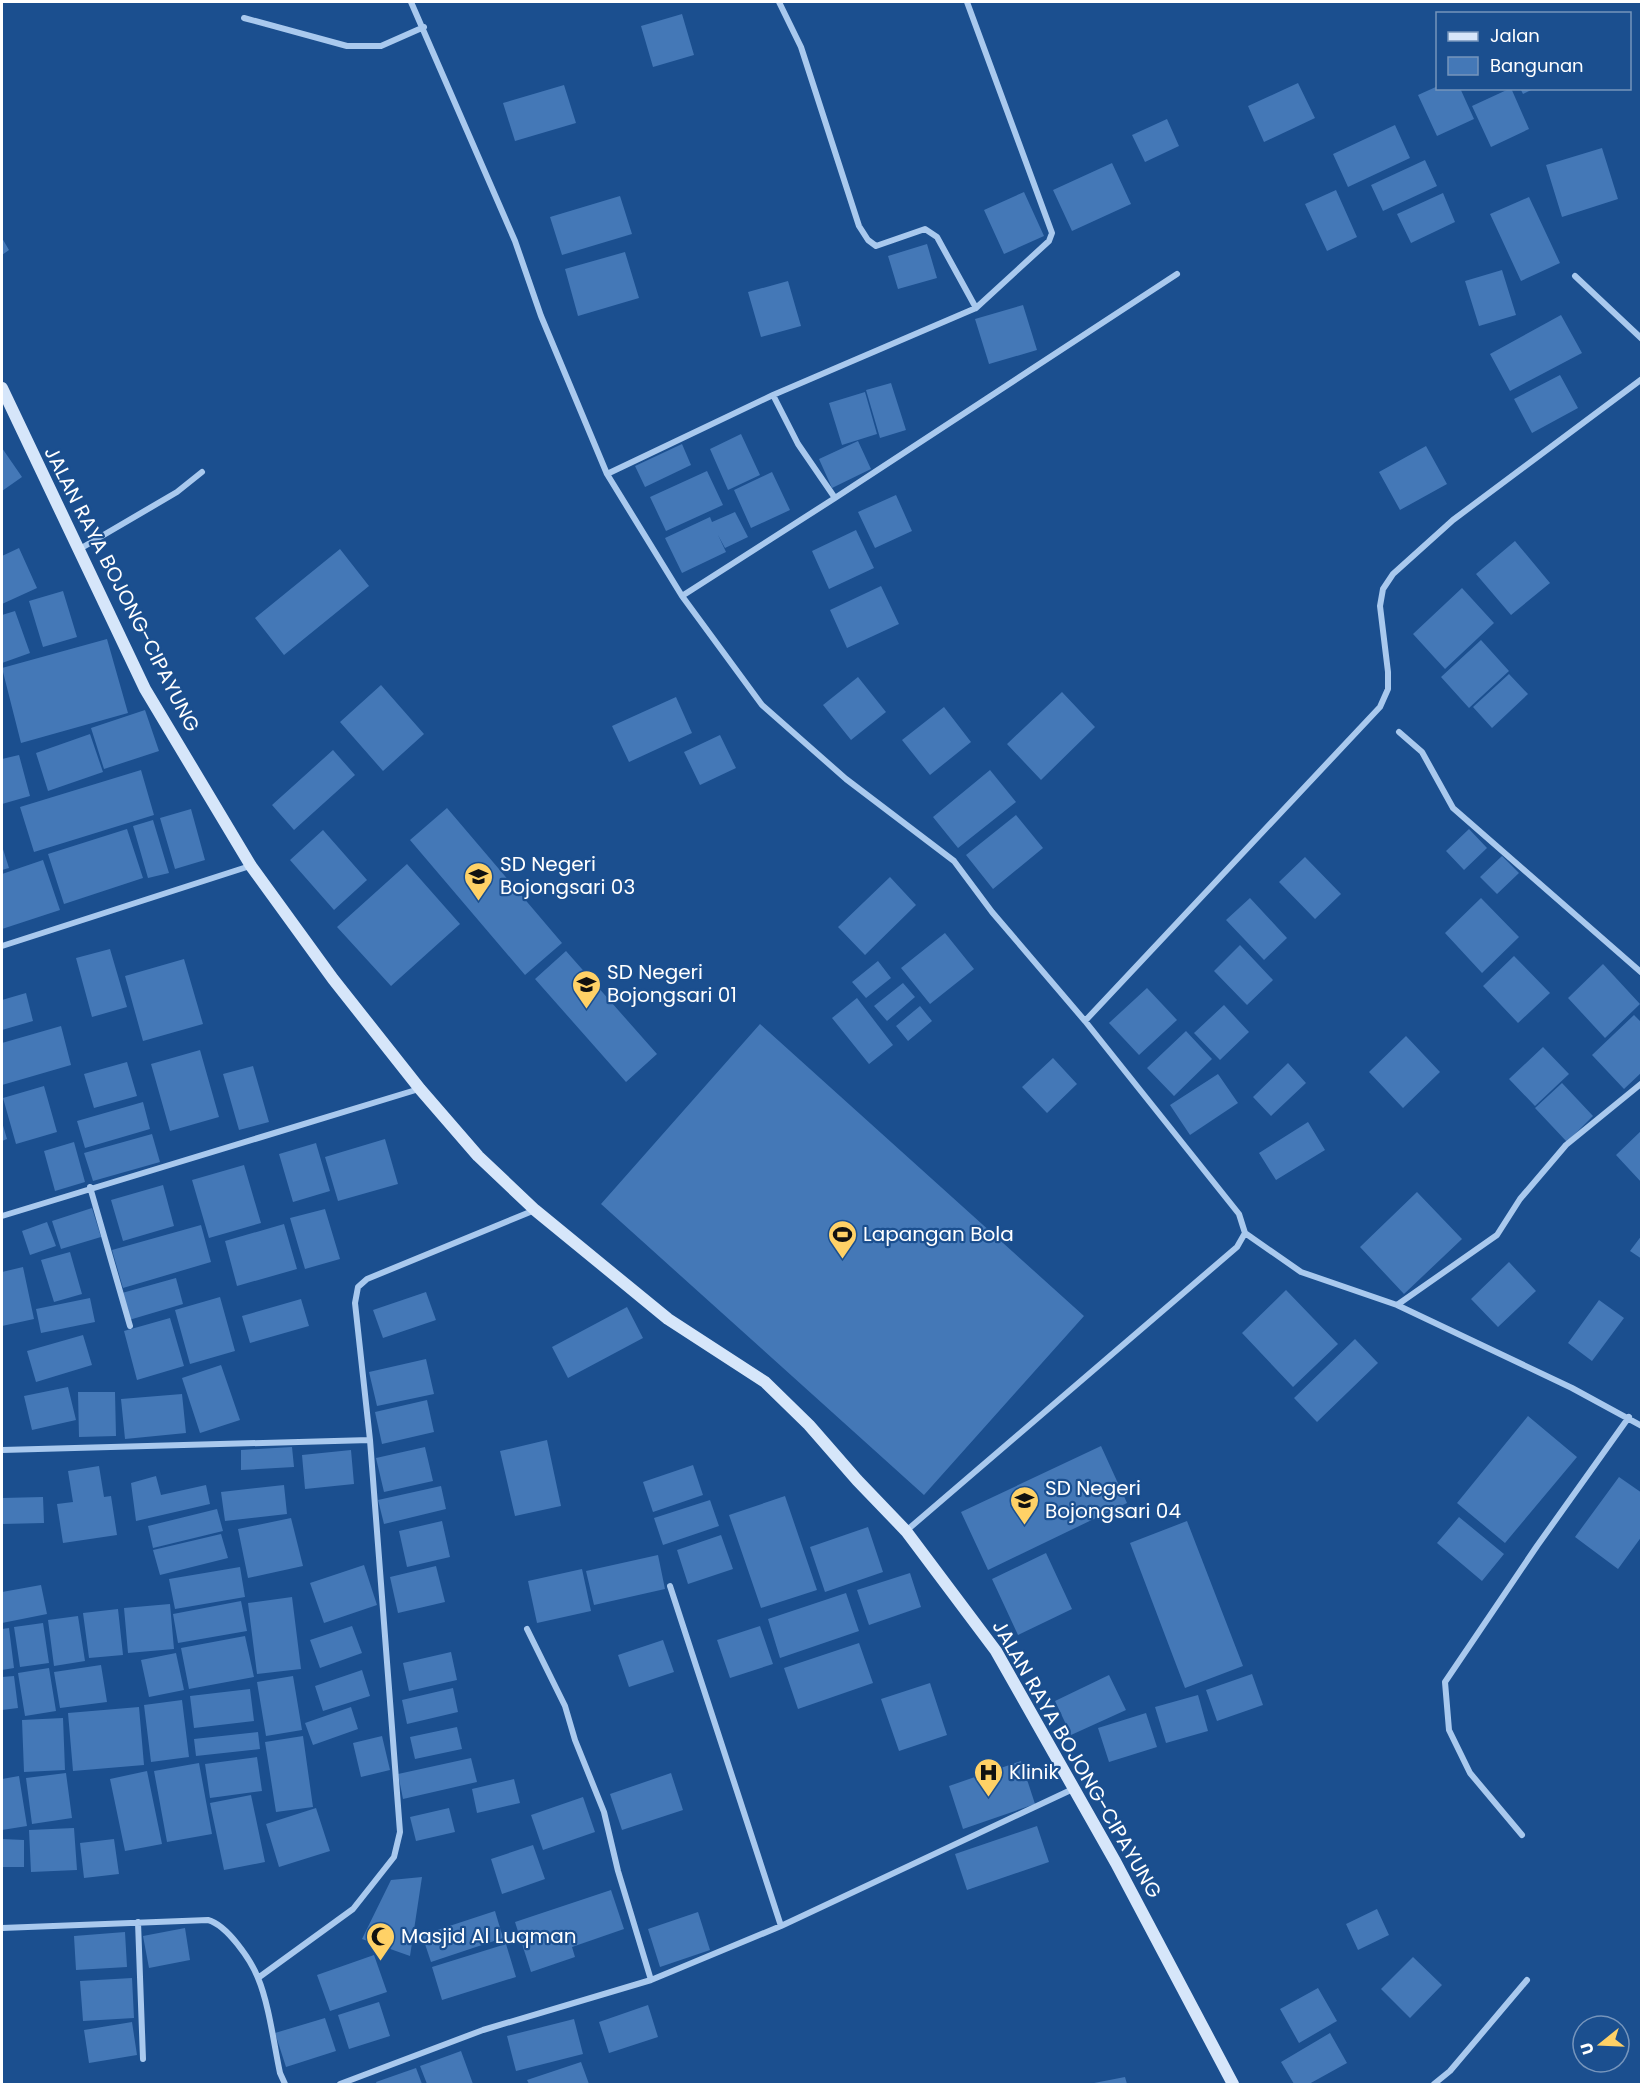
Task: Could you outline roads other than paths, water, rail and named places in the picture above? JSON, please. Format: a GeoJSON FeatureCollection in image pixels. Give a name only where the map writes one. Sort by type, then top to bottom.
{"type":"FeatureCollection","features":[{"type":"Feature","properties":{"kind":"street"},"geometry":{"type":"LineString","coordinates":[[411,2],[424,27],[515,241],[541,316],[607,474],[682,596],[762,705],[846,779],[954,861],[992,912],[1085,1021],[1239,1214],[1245,1233],[1301,1272],[1397,1305],[1629,1417],[1641,1426]]}},
{"type":"Feature","properties":{"kind":"street"},"geometry":{"type":"LineString","coordinates":[[779,2],[801,47],[859,226],[868,240],[876,246],[926,229],[937,237],[976,308]]}},
{"type":"Feature","properties":{"kind":"street"},"geometry":{"type":"LineString","coordinates":[[607,474],[773,395],[976,308],[1042,247],[1052,233],[967,2]]}},
{"type":"Feature","properties":{"kind":"street"},"geometry":{"type":"LineString","coordinates":[[244,18],[347,46],[381,46],[424,27]]}},
{"type":"Feature","properties":{"kind":"street"},"geometry":{"type":"LineString","coordinates":[[682,596],[836,498],[1177,274]]}},
{"type":"Feature","properties":{"kind":"street"},"geometry":{"type":"LineString","coordinates":[[1575,276],[1641,339]]}},
{"type":"Feature","properties":{"kind":"street"},"geometry":{"type":"LineString","coordinates":[[1085,1021],[1380,707],[1388,689],[1380,606],[1383,589],[1393,574],[1453,520],[1641,379]]}},
{"type":"Feature","properties":{"kind":"street","name":"JALAN RAYA BOJONG-CIPAYUNG"},"geometry":{"type":"LineString","coordinates":[[2,388],[145,689],[251,866],[333,979],[420,1089],[478,1156],[535,1210],[668,1319],[765,1382],[809,1425],[906,1531],[996,1651],[1116,1863],[1233,2085]]}},
{"type":"Feature","properties":{"kind":"street"},"geometry":{"type":"LineString","coordinates":[[773,395],[798,444],[836,498]]}},
{"type":"Feature","properties":{"kind":"street"},"geometry":{"type":"LineString","coordinates":[[77,550],[177,492],[202,472]]}},
{"type":"Feature","properties":{"kind":"street"},"geometry":{"type":"LineString","coordinates":[[1399,732],[1422,752],[1453,808],[1641,973]]}},
{"type":"Feature","properties":{"kind":"street"},"geometry":{"type":"LineString","coordinates":[[2,945],[251,866]]}},
{"type":"Feature","properties":{"kind":"street"},"geometry":{"type":"LineString","coordinates":[[1397,1305],[1497,1235],[1520,1199],[1566,1145],[1641,1083]]}},
{"type":"Feature","properties":{"kind":"street"},"geometry":{"type":"LineString","coordinates":[[2,1216],[90,1187],[420,1089]]}},
{"type":"Feature","properties":{"kind":"street"},"geometry":{"type":"LineString","coordinates":[[90,1187],[130,1326]]}},
{"type":"Feature","properties":{"kind":"street"},"geometry":{"type":"LineString","coordinates":[[258,1978],[353,1910],[394,1857],[400,1832],[370,1440],[355,1303],[358,1287],[367,1279],[535,1210]]}},
{"type":"Feature","properties":{"kind":"street"},"geometry":{"type":"LineString","coordinates":[[906,1531],[1237,1247],[1245,1233]]}},
{"type":"Feature","properties":{"kind":"street"},"geometry":{"type":"LineString","coordinates":[[1522,1835],[1470,1773],[1449,1730],[1445,1682],[1629,1417]]}},
{"type":"Feature","properties":{"kind":"street"},"geometry":{"type":"LineString","coordinates":[[2,1450],[370,1440]]}},
{"type":"Feature","properties":{"kind":"street"},"geometry":{"type":"LineString","coordinates":[[670,1586],[781,1926]]}},
{"type":"Feature","properties":{"kind":"street"},"geometry":{"type":"LineString","coordinates":[[527,1629],[565,1706],[575,1740],[604,1812],[618,1871],[651,1980]]}},
{"type":"Feature","properties":{"kind":"street"},"geometry":{"type":"LineString","coordinates":[[340,2085],[483,2030],[651,1980],[781,1926],[1073,1789]]}},
{"type":"Feature","properties":{"kind":"street"},"geometry":{"type":"LineString","coordinates":[[2,1928],[208,1920],[217,1922],[231,1936],[258,1978],[280,2073],[285,2085]]}},
{"type":"Feature","properties":{"kind":"street"},"geometry":{"type":"LineString","coordinates":[[138,1922],[143,2059]]}},
{"type":"Feature","properties":{"kind":"street"},"geometry":{"type":"LineString","coordinates":[[1434,2085],[1450,2071],[1527,1980]]}},
{"type":"Feature","properties":{"kind":"place","name":"SD Negeri Bojongsari 03"},"geometry":{"type":"Point","coordinates":[479,902]}},
{"type":"Feature","properties":{"kind":"place","name":"SD Negeri Bojongsari 01"},"geometry":{"type":"Point","coordinates":[586,1010]}},
{"type":"Feature","properties":{"kind":"place","name":"Lapangan Bola"},"geometry":{"type":"Point","coordinates":[842,1260]}},
{"type":"Feature","properties":{"kind":"place","name":"SD Negeri Bojongsari 04"},"geometry":{"type":"Point","coordinates":[1024,1526]}},
{"type":"Feature","properties":{"kind":"place","name":"Klinik"},"geometry":{"type":"Point","coordinates":[988,1798]}},
{"type":"Feature","properties":{"kind":"place","name":"Masjid Al Luqman"},"geometry":{"type":"Point","coordinates":[380,1962]}}]}
